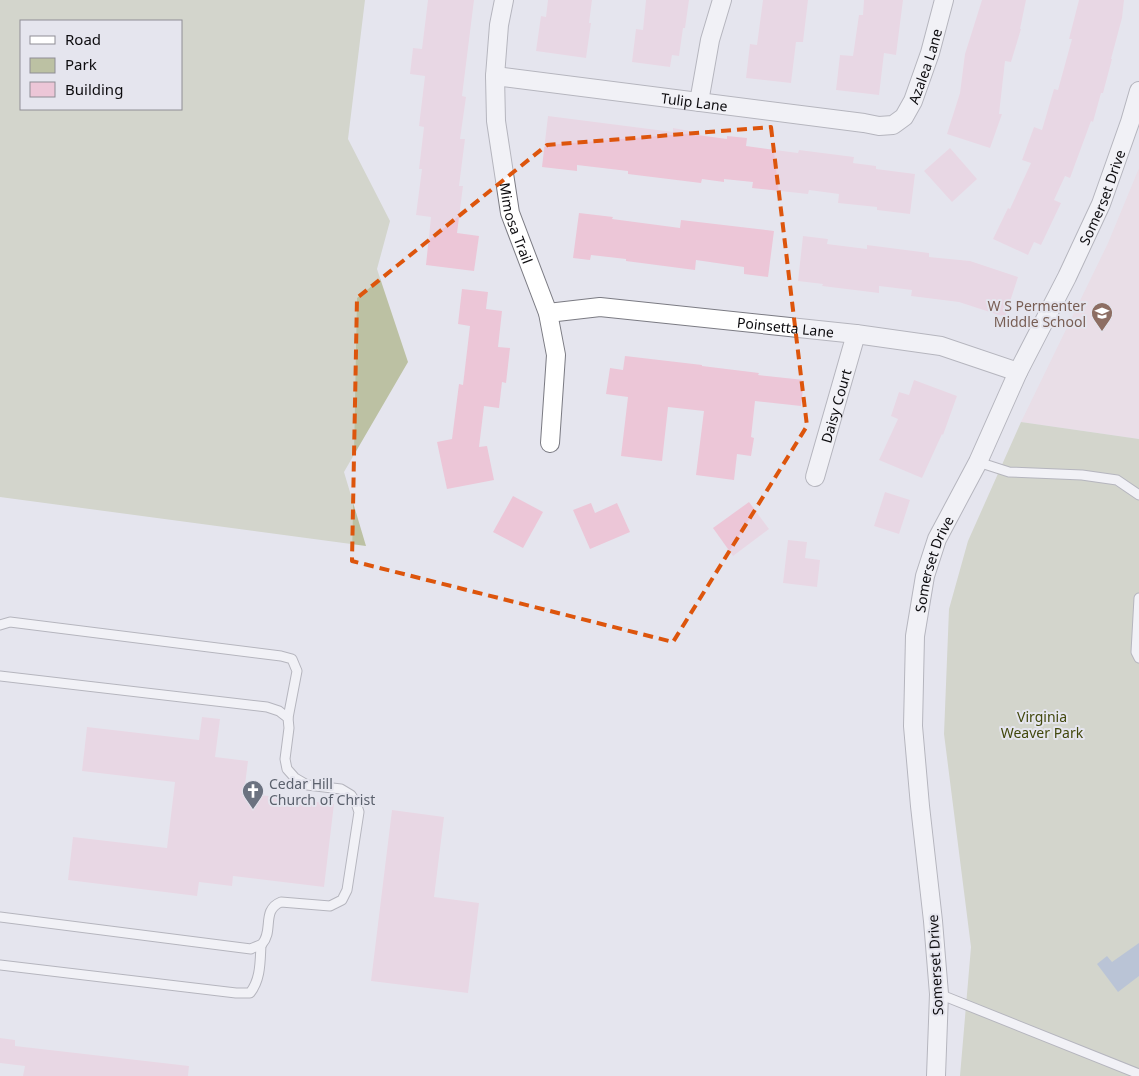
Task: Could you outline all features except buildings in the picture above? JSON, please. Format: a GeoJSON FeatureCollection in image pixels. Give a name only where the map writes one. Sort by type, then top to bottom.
{"type":"FeatureCollection","features":[{"type":"Feature","properties":{"kind":"street","name":"Mimosa Trail"},"geometry":{"type":"LineString","coordinates":[[504,0],[499,25],[495,76],[496,121],[510,213],[548,312],[556,355],[550,443]]}},
{"type":"Feature","properties":{"kind":"street"},"geometry":{"type":"LineString","coordinates":[[700,102],[710,40],[722,0]]}},
{"type":"Feature","properties":{"kind":"street","name":"Azalea Lane"},"geometry":{"type":"LineString","coordinates":[[893,125],[904,117],[913,101],[930,53],[944,0]]}},
{"type":"Feature","properties":{"kind":"street","name":"Tulip Lane"},"geometry":{"type":"LineString","coordinates":[[495,76],[879,126],[893,125]]}},
{"type":"Feature","properties":{"kind":"street","name":"Somerset Drive"},"geometry":{"type":"LineString","coordinates":[[936,1076],[939,994],[913,726],[915,636],[925,576],[937,538],[978,462],[1018,372],[1067,277],[1100,204],[1130,122],[1139,91]]}},
{"type":"Feature","properties":{"kind":"street","name":"Poinsetta Lane"},"geometry":{"type":"LineString","coordinates":[[548,312],[600,307],[856,334],[941,346],[1018,372]]}},
{"type":"Feature","properties":{"kind":"street","name":"Daisy Court"},"geometry":{"type":"LineString","coordinates":[[815,477],[856,334]]}},
{"type":"Feature","properties":{"kind":"lane"},"geometry":{"type":"LineString","coordinates":[[978,462],[1009,472],[1082,475],[1117,480],[1139,495]]}},
{"type":"Feature","properties":{"kind":"lane"},"geometry":{"type":"LineString","coordinates":[[1139,598],[1136,652],[1139,658]]}},
{"type":"Feature","properties":{"kind":"lane"},"geometry":{"type":"LineString","coordinates":[[0,625],[10,622],[281,656],[292,659],[297,671],[288,718],[289,728],[285,759],[287,769],[295,778],[307,785],[341,789],[351,795],[359,812],[347,890],[342,900],[330,906],[281,902],[275,904],[270,912],[266,938],[261,945],[259,976],[255,987],[250,993],[236,993],[0,965]]}},
{"type":"Feature","properties":{"kind":"lane"},"geometry":{"type":"LineString","coordinates":[[0,676],[267,707],[280,711],[288,718]]}},
{"type":"Feature","properties":{"kind":"lane"},"geometry":{"type":"LineString","coordinates":[[0,917],[251,949],[261,945]]}},
{"type":"Feature","properties":{"kind":"lane"},"geometry":{"type":"LineString","coordinates":[[939,994],[1139,1074]]}},
{"type":"Feature","properties":{"kind":"highlighted area"},"geometry":{"type":"Polygon","coordinates":[[[771,127],[807,426],[673,642],[352,561],[357,298],[547,145],[771,127]]]}},
{"type":"Feature","properties":{"kind":"shaded area","name":"W S Permenter Middle School"},"geometry":{"type":"Polygon","coordinates":[[[1139,168],[1139,439],[1021,422],[1108,243],[1139,168]]]}},
{"type":"Feature","properties":{"kind":"green space"},"geometry":{"type":"Polygon","coordinates":[[[0,0],[365,0],[348,139],[390,221],[377,269],[408,362],[344,472],[366,546],[0,497],[0,0]]]}},
{"type":"Feature","properties":{"kind":"green space","name":"Virginia Weaver Park"},"geometry":{"type":"Polygon","coordinates":[[[1021,422],[1139,439],[1139,1076],[960,1076],[971,947],[944,734],[949,609],[968,541],[1021,422]]]}},
{"type":"Feature","properties":{"kind":"water"},"geometry":{"type":"Polygon","coordinates":[[[1139,943],[1139,976],[1118,992],[1097,964],[1107,956],[1112,962],[1139,943]]]}},
{"type":"Feature","properties":{"kind":"place","name":"W S Permenter Middle School"},"geometry":{"type":"Point","coordinates":[1102,332]}},
{"type":"Feature","properties":{"kind":"place","name":"Cedar Hill Church of Christ"},"geometry":{"type":"Point","coordinates":[253,810]}}]}
